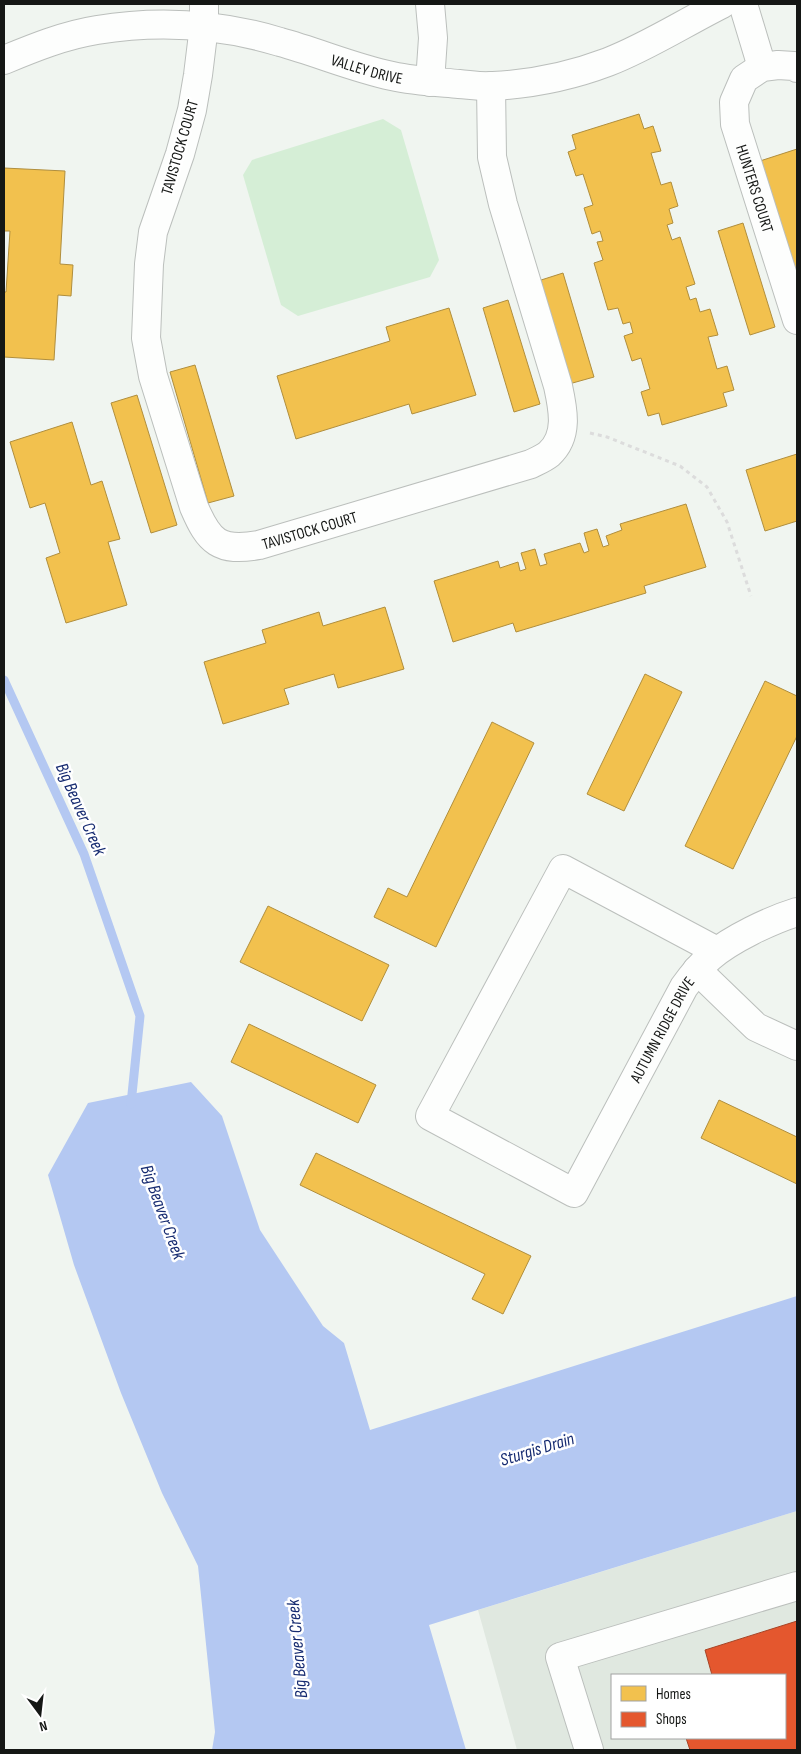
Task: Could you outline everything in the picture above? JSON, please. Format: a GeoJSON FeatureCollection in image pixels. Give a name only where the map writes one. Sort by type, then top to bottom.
{"type":"FeatureCollection","features":[{"type":"Feature","properties":{"kind":"street"},"geometry":{"type":"LineString","coordinates":[[430,4],[433,38],[430,82]]}},
{"type":"Feature","properties":{"kind":"street","name":"VALLEY DRIVE"},"geometry":{"type":"LineString","coordinates":[[4,60],[56,41],[96,30],[164,25],[204,15],[240,32],[279,41],[391,76],[430,82],[491,86],[529,83],[569,75],[608,62],[644,46],[722,4]]}},
{"type":"Feature","properties":{"kind":"street"},"geometry":{"type":"LineString","coordinates":[[743,4],[762,67],[778,65],[794,66],[797,68]]}},
{"type":"Feature","properties":{"kind":"street","name":"TAVISTOCK COURT"},"geometry":{"type":"LineString","coordinates":[[204,15],[198,75],[192,110],[180,154],[153,232],[149,264],[146,338],[153,376],[194,506],[202,526],[211,539],[229,548],[260,545],[531,464],[548,454],[559,441],[563,426],[563,409],[558,386],[503,204],[492,157],[491,86]]}},
{"type":"Feature","properties":{"kind":"street","name":"HUNTERS COURT"},"geometry":{"type":"LineString","coordinates":[[762,67],[744,78],[734,102],[735,124],[797,320]]}},
{"type":"Feature","properties":{"kind":"street","name":"AUTUMN RIDGE DRIVE"},"geometry":{"type":"LineString","coordinates":[[717,951],[563,869],[430,1116],[574,1193],[684,987],[697,970],[717,951],[733,941],[797,912]]}},
{"type":"Feature","properties":{"kind":"street"},"geometry":{"type":"LineString","coordinates":[[697,970],[756,1027],[797,1046]]}},
{"type":"Feature","properties":{"kind":"street"},"geometry":{"type":"LineString","coordinates":[[589,1750],[560,1657],[797,1586]]}},
{"type":"Feature","properties":{"kind":"path"},"geometry":{"type":"LineString","coordinates":[[563,426],[607,437],[680,466],[707,487],[726,522],[751,596]]}},
{"type":"Feature","properties":{"kind":"shaded area"},"geometry":{"type":"Polygon","coordinates":[[[797,1511],[797,1750],[517,1750],[478,1610],[797,1511]]]}},
{"type":"Feature","properties":{"kind":"green space"},"geometry":{"type":"Polygon","coordinates":[[[383,119],[401,130],[439,260],[430,277],[298,316],[281,305],[243,175],[252,160],[383,119]]]}},
{"type":"Feature","properties":{"kind":"water","name":"Sturgis Drain"},"geometry":{"type":"Polygon","coordinates":[[[191,1082],[222,1116],[260,1230],[323,1326],[344,1343],[370,1430],[797,1296],[797,1511],[429,1625],[466,1750],[212,1750],[215,1732],[198,1566],[162,1493],[121,1393],[74,1265],[48,1175],[88,1103],[191,1082]]]}},
{"type":"Feature","properties":{"kind":"building: Homes"},"geometry":{"type":"Polygon","coordinates":[[[639,114],[644,129],[653,126],[661,151],[651,153],[661,185],[671,182],[678,206],[669,209],[673,223],[667,225],[672,240],[680,237],[695,284],[686,287],[690,300],[696,298],[700,312],[710,309],[718,335],[708,337],[717,369],[727,366],[734,390],[723,393],[727,406],[662,425],[659,413],[648,416],[641,392],[650,389],[641,358],[632,361],[624,336],[633,333],[630,322],[623,324],[618,308],[608,310],[594,263],[603,260],[597,242],[603,241],[600,231],[592,234],[584,208],[593,205],[583,174],[576,176],[568,152],[576,149],[572,135],[639,114]]]}},
{"type":"Feature","properties":{"kind":"building: Homes"},"geometry":{"type":"Polygon","coordinates":[[[797,149],[797,285],[760,161],[797,149]]]}},
{"type":"Feature","properties":{"kind":"building: Homes"},"geometry":{"type":"Polygon","coordinates":[[[4,168],[65,171],[60,264],[73,265],[71,296],[58,295],[54,360],[4,357],[4,292],[6,292],[10,231],[4,231],[4,168]]]}},
{"type":"Feature","properties":{"kind":"building: Homes"},"geometry":{"type":"Polygon","coordinates":[[[743,223],[775,327],[750,335],[718,231],[743,223]]]}},
{"type":"Feature","properties":{"kind":"building: Homes"},"geometry":{"type":"Polygon","coordinates":[[[563,273],[594,377],[569,384],[538,281],[563,273]]]}},
{"type":"Feature","properties":{"kind":"building: Homes"},"geometry":{"type":"Polygon","coordinates":[[[508,300],[540,404],[514,412],[483,308],[508,300]]]}},
{"type":"Feature","properties":{"kind":"building: Homes"},"geometry":{"type":"Polygon","coordinates":[[[449,308],[476,395],[412,414],[409,404],[296,439],[277,376],[390,341],[386,327],[449,308]]]}},
{"type":"Feature","properties":{"kind":"building: Homes"},"geometry":{"type":"Polygon","coordinates":[[[195,365],[234,496],[208,503],[170,372],[195,365]]]}},
{"type":"Feature","properties":{"kind":"building: Homes"},"geometry":{"type":"Polygon","coordinates":[[[137,395],[177,525],[151,533],[111,403],[137,395]]]}},
{"type":"Feature","properties":{"kind":"building: Homes"},"geometry":{"type":"Polygon","coordinates":[[[72,422],[91,485],[102,481],[120,539],[108,542],[127,605],[66,623],[46,558],[60,553],[45,503],[30,508],[10,442],[72,422]]]}},
{"type":"Feature","properties":{"kind":"building: Homes"},"geometry":{"type":"Polygon","coordinates":[[[797,454],[797,521],[765,531],[746,470],[797,454]]]}},
{"type":"Feature","properties":{"kind":"building: Homes"},"geometry":{"type":"Polygon","coordinates":[[[686,504],[706,567],[644,586],[646,593],[516,632],[513,623],[453,642],[434,581],[498,561],[500,568],[518,562],[520,571],[526,569],[521,553],[535,549],[540,566],[547,564],[544,554],[580,543],[584,553],[589,551],[584,533],[597,529],[603,547],[609,545],[606,536],[622,530],[620,524],[686,504]]]}},
{"type":"Feature","properties":{"kind":"building: Homes"},"geometry":{"type":"Polygon","coordinates":[[[385,607],[404,669],[338,688],[334,674],[284,689],[289,704],[223,724],[204,662],[266,643],[262,630],[319,612],[323,626],[385,607]]]}},
{"type":"Feature","properties":{"kind":"building: Homes"},"geometry":{"type":"Polygon","coordinates":[[[645,674],[682,692],[624,811],[587,794],[645,674]]]}},
{"type":"Feature","properties":{"kind":"building: Homes"},"geometry":{"type":"Polygon","coordinates":[[[765,681],[797,696],[797,736],[733,869],[685,846],[765,681]]]}},
{"type":"Feature","properties":{"kind":"building: Homes"},"geometry":{"type":"Polygon","coordinates":[[[492,722],[534,743],[436,947],[374,917],[388,888],[407,897],[492,722]]]}},
{"type":"Feature","properties":{"kind":"building: Homes"},"geometry":{"type":"Polygon","coordinates":[[[268,906],[389,965],[362,1021],[240,962],[268,906]]]}},
{"type":"Feature","properties":{"kind":"building: Homes"},"geometry":{"type":"Polygon","coordinates":[[[249,1024],[376,1085],[358,1123],[231,1062],[249,1024]]]}},
{"type":"Feature","properties":{"kind":"building: Homes"},"geometry":{"type":"Polygon","coordinates":[[[719,1100],[797,1137],[797,1184],[701,1138],[719,1100]]]}},
{"type":"Feature","properties":{"kind":"building: Homes"},"geometry":{"type":"Polygon","coordinates":[[[316,1153],[531,1256],[503,1314],[472,1299],[485,1274],[300,1185],[316,1153]]]}},
{"type":"Feature","properties":{"kind":"building: Shops"},"geometry":{"type":"Polygon","coordinates":[[[797,1621],[797,1750],[690,1750],[686,1739],[786,1739],[786,1674],[712,1674],[705,1650],[797,1621]]]}},
{"type":"Feature","properties":{"kind":"waterway","name":"Big Beaver Creek"},"geometry":{"type":"LineString","coordinates":[[4,680],[84,854],[140,1016],[131,1104]]}}]}
